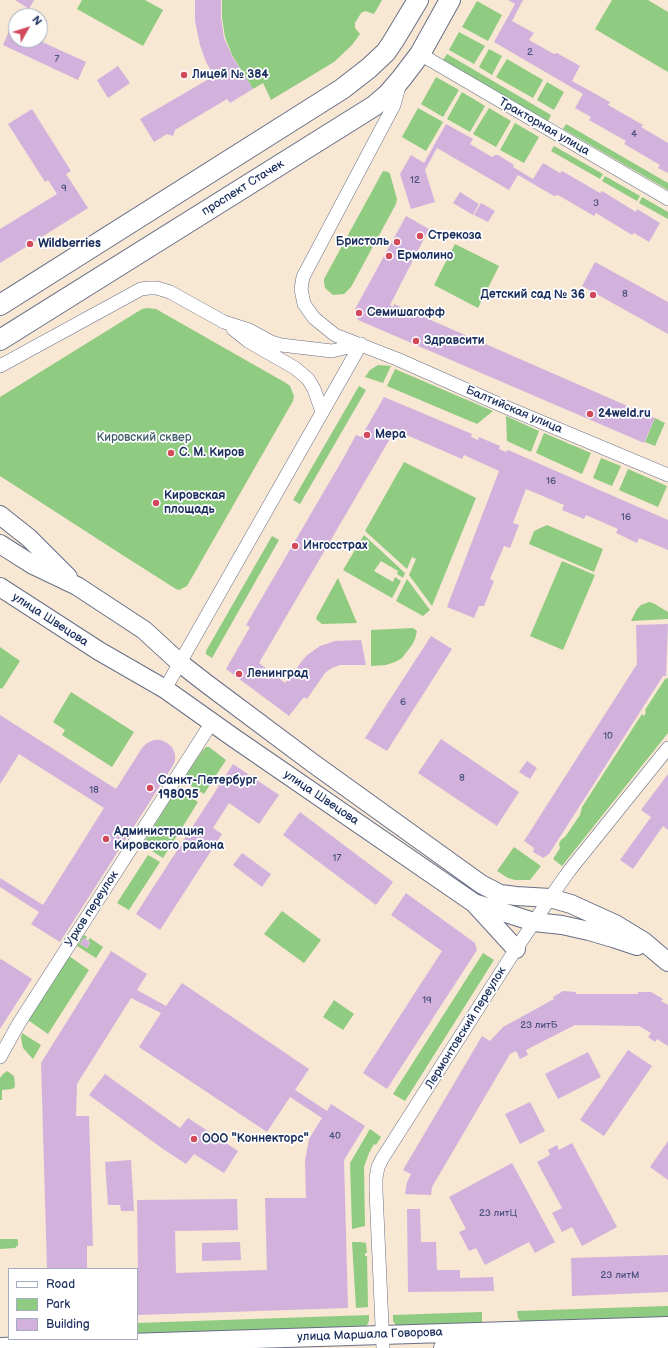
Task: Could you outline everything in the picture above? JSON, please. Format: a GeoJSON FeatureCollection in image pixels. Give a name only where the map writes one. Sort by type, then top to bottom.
{"type":"FeatureCollection","features":[{"type":"Feature","properties":{"kind":"main road"},"geometry":{"type":"LineString","coordinates":[[0,305],[342,89],[369,68],[386,52],[418,0]]}},
{"type":"Feature","properties":{"kind":"main road","name":"проспект Стачек"},"geometry":{"type":"LineString","coordinates":[[0,340],[374,106],[401,79],[420,54],[450,0]]}},
{"type":"Feature","properties":{"kind":"street","name":"Тракторная улица"},"geometry":{"type":"LineString","coordinates":[[420,54],[668,199]]}},
{"type":"Feature","properties":{"kind":"street","name":"Балтийская улица"},"geometry":{"type":"LineString","coordinates":[[401,79],[394,105],[303,277],[301,289],[304,304],[314,318],[335,335],[397,359],[503,406],[668,475]]}},
{"type":"Feature","properties":{"kind":"street"},"geometry":{"type":"LineString","coordinates":[[0,366],[141,288],[157,288],[170,292],[224,322],[248,341],[295,368],[308,378],[314,389],[322,412]]}},
{"type":"Feature","properties":{"kind":"street"},"geometry":{"type":"LineString","coordinates":[[224,322],[249,330],[271,342],[281,345],[332,351],[361,344]]}},
{"type":"Feature","properties":{"kind":"street"},"geometry":{"type":"LineString","coordinates":[[165,688],[361,344]]}},
{"type":"Feature","properties":{"kind":"street"},"geometry":{"type":"LineString","coordinates":[[0,515],[29,538],[77,586]]}},
{"type":"Feature","properties":{"kind":"street"},"geometry":{"type":"LineString","coordinates":[[0,544],[33,565],[77,586],[144,630],[180,663]]}},
{"type":"Feature","properties":{"kind":"street","name":"улица Швецова"},"geometry":{"type":"LineString","coordinates":[[0,587],[99,651],[165,688],[474,903],[534,922],[562,925],[613,938],[640,947],[666,960]]}},
{"type":"Feature","properties":{"kind":"street","name":"улица Швецова"},"geometry":{"type":"LineString","coordinates":[[180,663],[314,764],[481,884],[500,894],[550,898],[571,904],[615,924],[643,941],[666,960]]}},
{"type":"Feature","properties":{"kind":"street","name":"Урхов переулок"},"geometry":{"type":"LineString","coordinates":[[0,1057],[23,1017],[212,722]]}},
{"type":"Feature","properties":{"kind":"street","name":"Лермонтовский переулок"},"geometry":{"type":"LineString","coordinates":[[383,1341],[376,1191],[378,1167],[550,898],[668,748]]}},
{"type":"Feature","properties":{"kind":"street"},"geometry":{"type":"LineString","coordinates":[[474,903],[516,949]]}},
{"type":"Feature","properties":{"kind":"street","name":"улица Маршала Говорова"},"geometry":{"type":"LineString","coordinates":[[0,1347],[383,1341],[668,1326]]}},
{"type":"Feature","properties":{"kind":"street","name":"улица Маршала Говорова"},"geometry":{"type":"LineString","coordinates":[[443,1348],[668,1341]]}},
{"type":"Feature","properties":{"kind":"green space"},"geometry":{"type":"Polygon","coordinates":[[[82,0],[145,0],[163,10],[143,46],[77,9],[82,0]]]}},
{"type":"Feature","properties":{"kind":"green space"},"geometry":{"type":"Polygon","coordinates":[[[222,0],[382,0],[374,14],[365,11],[361,13],[355,23],[355,28],[360,34],[352,45],[334,62],[271,100],[263,83],[253,89],[232,55],[225,37],[222,18],[222,0]]]}},
{"type":"Feature","properties":{"kind":"green space"},"geometry":{"type":"Polygon","coordinates":[[[612,0],[648,0],[668,12],[668,72],[595,29],[612,0]]]}},
{"type":"Feature","properties":{"kind":"green space"},"geometry":{"type":"Polygon","coordinates":[[[477,1],[502,15],[488,41],[462,27],[477,1]]]}},
{"type":"Feature","properties":{"kind":"green space"},"geometry":{"type":"Polygon","coordinates":[[[459,32],[485,46],[474,64],[449,50],[459,32]]]}},
{"type":"Feature","properties":{"kind":"green space"},"geometry":{"type":"Polygon","coordinates":[[[489,49],[502,56],[492,75],[479,67],[489,49]]]}},
{"type":"Feature","properties":{"kind":"green space"},"geometry":{"type":"Polygon","coordinates":[[[447,54],[551,115],[548,121],[443,60],[447,54]]]}},
{"type":"Feature","properties":{"kind":"green space"},"geometry":{"type":"Polygon","coordinates":[[[507,59],[543,80],[533,98],[496,77],[507,59]]]}},
{"type":"Feature","properties":{"kind":"green space"},"geometry":{"type":"Polygon","coordinates":[[[436,77],[459,90],[443,117],[421,104],[436,77]]]}},
{"type":"Feature","properties":{"kind":"green space"},"geometry":{"type":"Polygon","coordinates":[[[547,82],[564,92],[554,110],[537,100],[547,82]]]}},
{"type":"Feature","properties":{"kind":"green space"},"geometry":{"type":"Polygon","coordinates":[[[462,92],[485,106],[470,132],[447,119],[462,92]]]}},
{"type":"Feature","properties":{"kind":"green space"},"geometry":{"type":"Polygon","coordinates":[[[418,108],[443,122],[426,151],[402,137],[418,108]]]}},
{"type":"Feature","properties":{"kind":"green space"},"geometry":{"type":"Polygon","coordinates":[[[489,108],[511,121],[496,147],[473,134],[489,108]]]}},
{"type":"Feature","properties":{"kind":"green space"},"geometry":{"type":"Polygon","coordinates":[[[515,123],[539,137],[524,163],[500,150],[515,123]]]}},
{"type":"Feature","properties":{"kind":"green space"},"geometry":{"type":"Polygon","coordinates":[[[566,124],[668,183],[668,190],[563,129],[566,124]]]}},
{"type":"Feature","properties":{"kind":"green space"},"geometry":{"type":"Polygon","coordinates":[[[554,146],[603,174],[600,179],[551,151],[554,146]]]}},
{"type":"Feature","properties":{"kind":"green space"},"geometry":{"type":"Polygon","coordinates":[[[383,171],[390,174],[397,199],[396,204],[351,287],[344,294],[333,295],[325,288],[324,279],[383,171]]]}},
{"type":"Feature","properties":{"kind":"green space"},"geometry":{"type":"Polygon","coordinates":[[[605,176],[640,196],[637,201],[602,181],[605,176]]]}},
{"type":"Feature","properties":{"kind":"green space"},"geometry":{"type":"Polygon","coordinates":[[[642,197],[668,212],[668,219],[639,203],[642,197]]]}},
{"type":"Feature","properties":{"kind":"green space"},"geometry":{"type":"Polygon","coordinates":[[[455,244],[499,266],[478,308],[434,285],[455,244]]]}},
{"type":"Feature","properties":{"kind":"green space","name":"Кировский сквер"},"geometry":{"type":"Polygon","coordinates":[[[142,309],[156,309],[286,383],[290,386],[294,396],[293,401],[187,586],[179,590],[0,476],[0,397],[142,309]]]}},
{"type":"Feature","properties":{"kind":"green space"},"geometry":{"type":"Polygon","coordinates":[[[378,365],[391,366],[383,383],[365,377],[370,370],[378,365]]]}},
{"type":"Feature","properties":{"kind":"green space"},"geometry":{"type":"Polygon","coordinates":[[[395,369],[493,411],[477,424],[387,386],[395,369]]]}},
{"type":"Feature","properties":{"kind":"green space"},"geometry":{"type":"Polygon","coordinates":[[[359,386],[366,390],[300,504],[293,500],[359,386]]]}},
{"type":"Feature","properties":{"kind":"green space"},"geometry":{"type":"Polygon","coordinates":[[[506,416],[539,431],[531,452],[507,441],[506,416]]]}},
{"type":"Feature","properties":{"kind":"green space"},"geometry":{"type":"Polygon","coordinates":[[[655,418],[665,423],[655,446],[645,442],[655,418]]]}},
{"type":"Feature","properties":{"kind":"green space"},"geometry":{"type":"Polygon","coordinates":[[[544,433],[591,453],[582,474],[536,453],[544,433]]]}},
{"type":"Feature","properties":{"kind":"green space"},"geometry":{"type":"Polygon","coordinates":[[[601,458],[621,466],[612,486],[593,478],[601,458]]]}},
{"type":"Feature","properties":{"kind":"green space"},"geometry":{"type":"Polygon","coordinates":[[[404,462],[476,498],[432,606],[409,575],[416,559],[412,557],[407,569],[365,531],[404,462]]]}},
{"type":"Feature","properties":{"kind":"green space"},"geometry":{"type":"Polygon","coordinates":[[[628,469],[667,486],[658,507],[619,490],[628,469]]]}},
{"type":"Feature","properties":{"kind":"green space"},"geometry":{"type":"Polygon","coordinates":[[[547,525],[603,549],[594,572],[529,544],[534,531],[547,525]]]}},
{"type":"Feature","properties":{"kind":"green space"},"geometry":{"type":"Polygon","coordinates":[[[364,535],[405,573],[403,578],[397,574],[398,571],[381,561],[374,571],[393,582],[395,577],[401,581],[392,598],[343,570],[364,535]]]}},
{"type":"Feature","properties":{"kind":"green space"},"geometry":{"type":"Polygon","coordinates":[[[272,536],[279,540],[212,658],[206,654],[206,651],[272,536]]]}},
{"type":"Feature","properties":{"kind":"green space"},"geometry":{"type":"Polygon","coordinates":[[[562,561],[595,575],[563,650],[530,636],[562,561]]]}},
{"type":"Feature","properties":{"kind":"green space"},"geometry":{"type":"Polygon","coordinates":[[[338,578],[357,623],[322,624],[316,619],[338,578]]]}},
{"type":"Feature","properties":{"kind":"green space"},"geometry":{"type":"Polygon","coordinates":[[[407,579],[430,610],[423,616],[396,601],[407,579]]]}},
{"type":"Feature","properties":{"kind":"green space"},"geometry":{"type":"Polygon","coordinates":[[[649,602],[668,612],[668,619],[631,621],[637,609],[641,605],[649,602]]]}},
{"type":"Feature","properties":{"kind":"green space"},"geometry":{"type":"Polygon","coordinates":[[[413,628],[417,631],[415,639],[402,658],[386,665],[371,666],[371,630],[413,628]]]}},
{"type":"Feature","properties":{"kind":"green space"},"geometry":{"type":"Polygon","coordinates":[[[0,647],[20,661],[2,689],[0,688],[0,647]]]}},
{"type":"Feature","properties":{"kind":"green space"},"geometry":{"type":"Polygon","coordinates":[[[668,678],[668,733],[562,866],[553,859],[560,848],[559,844],[561,840],[565,837],[580,815],[582,807],[642,714],[644,716],[646,712],[645,710],[665,679],[668,678]]]}},
{"type":"Feature","properties":{"kind":"green space"},"geometry":{"type":"Polygon","coordinates":[[[71,692],[134,732],[112,767],[62,735],[65,730],[53,722],[71,692]]]}},
{"type":"Feature","properties":{"kind":"green space"},"geometry":{"type":"Polygon","coordinates":[[[206,747],[209,747],[226,760],[204,794],[182,780],[206,747]]]}},
{"type":"Feature","properties":{"kind":"green space"},"geometry":{"type":"Polygon","coordinates":[[[179,790],[198,802],[163,858],[146,847],[144,842],[175,792],[179,790]]]}},
{"type":"Feature","properties":{"kind":"green space"},"geometry":{"type":"Polygon","coordinates":[[[514,847],[541,866],[530,880],[515,880],[508,878],[497,871],[514,847]]]}},
{"type":"Feature","properties":{"kind":"green space"},"geometry":{"type":"Polygon","coordinates":[[[148,855],[160,862],[129,910],[117,903],[148,855]]]}},
{"type":"Feature","properties":{"kind":"green space"},"geometry":{"type":"Polygon","coordinates":[[[282,911],[321,940],[304,963],[264,934],[282,911]]]}},
{"type":"Feature","properties":{"kind":"green space"},"geometry":{"type":"Polygon","coordinates":[[[84,935],[87,937],[86,939],[84,938],[80,944],[87,948],[90,943],[88,941],[90,938],[103,947],[96,958],[77,946],[84,935]]]}},
{"type":"Feature","properties":{"kind":"green space"},"geometry":{"type":"Polygon","coordinates":[[[483,953],[494,960],[405,1101],[393,1094],[483,953]]]}},
{"type":"Feature","properties":{"kind":"green space"},"geometry":{"type":"Polygon","coordinates":[[[69,956],[89,970],[48,1034],[28,1020],[69,956]]]}},
{"type":"Feature","properties":{"kind":"green space"},"geometry":{"type":"Polygon","coordinates":[[[334,1000],[354,1014],[343,1030],[323,1017],[334,1000]]]}},
{"type":"Feature","properties":{"kind":"green space"},"geometry":{"type":"Polygon","coordinates":[[[22,1033],[41,1045],[33,1059],[23,1048],[21,1038],[22,1033]]]}},
{"type":"Feature","properties":{"kind":"green space"},"geometry":{"type":"Polygon","coordinates":[[[7,1071],[14,1076],[15,1087],[12,1089],[2,1090],[2,1100],[0,1100],[0,1078],[7,1071]]]}},
{"type":"Feature","properties":{"kind":"green space"},"geometry":{"type":"Polygon","coordinates":[[[370,1129],[381,1137],[376,1145],[374,1144],[364,1167],[365,1226],[352,1229],[350,1163],[370,1129]]]}},
{"type":"Feature","properties":{"kind":"green space"},"geometry":{"type":"Polygon","coordinates":[[[0,1239],[17,1239],[18,1245],[15,1248],[0,1249],[0,1239]]]}},
{"type":"Feature","properties":{"kind":"green space"},"geometry":{"type":"Polygon","coordinates":[[[352,1242],[366,1243],[367,1253],[365,1253],[365,1256],[367,1256],[368,1307],[356,1308],[352,1242]]]}},
{"type":"Feature","properties":{"kind":"green space"},"geometry":{"type":"Polygon","coordinates":[[[668,1306],[668,1318],[522,1323],[518,1318],[517,1311],[668,1306]]]}},
{"type":"Feature","properties":{"kind":"green space"},"geometry":{"type":"Polygon","coordinates":[[[482,1312],[482,1324],[397,1327],[393,1321],[393,1315],[482,1312]]]}},
{"type":"Feature","properties":{"kind":"green space"},"geometry":{"type":"Polygon","coordinates":[[[369,1315],[369,1321],[366,1327],[138,1335],[138,1323],[369,1315]]]}},
{"type":"Feature","properties":{"kind":"building"},"geometry":{"type":"Polygon","coordinates":[[[15,0],[34,0],[30,8],[15,0]]]}},
{"type":"Feature","properties":{"kind":"building"},"geometry":{"type":"Polygon","coordinates":[[[195,0],[221,0],[221,18],[224,38],[232,56],[253,89],[230,103],[227,99],[175,130],[173,136],[167,134],[154,142],[140,119],[214,76],[206,62],[200,45],[195,21],[195,0]]]}},
{"type":"Feature","properties":{"kind":"building"},"geometry":{"type":"Polygon","coordinates":[[[508,0],[523,0],[512,21],[534,33],[529,40],[580,66],[572,81],[610,102],[608,105],[643,125],[641,127],[668,143],[668,173],[658,168],[660,165],[624,144],[626,141],[589,120],[591,117],[575,108],[583,94],[494,42],[515,4],[508,0]]]}},
{"type":"Feature","properties":{"kind":"building"},"geometry":{"type":"Polygon","coordinates":[[[8,34],[8,47],[3,45],[8,34]]]}},
{"type":"Feature","properties":{"kind":"building"},"geometry":{"type":"Polygon","coordinates":[[[48,45],[86,62],[78,80],[9,48],[48,48],[48,45]]]}},
{"type":"Feature","properties":{"kind":"building"},"geometry":{"type":"Polygon","coordinates":[[[118,66],[130,83],[108,98],[97,80],[118,66]]]}},
{"type":"Feature","properties":{"kind":"building"},"geometry":{"type":"Polygon","coordinates":[[[32,109],[71,171],[66,174],[88,208],[0,263],[0,229],[57,194],[48,180],[45,182],[8,124],[32,109]]]}},
{"type":"Feature","properties":{"kind":"building"},"geometry":{"type":"Polygon","coordinates":[[[446,124],[473,139],[470,144],[492,157],[498,155],[514,165],[513,167],[533,179],[543,163],[560,173],[562,171],[600,193],[602,191],[636,212],[637,209],[660,223],[649,242],[634,233],[632,235],[596,213],[594,216],[558,195],[554,196],[518,175],[509,190],[437,148],[425,170],[435,202],[411,209],[400,174],[411,155],[424,163],[446,124]]]}},
{"type":"Feature","properties":{"kind":"building"},"geometry":{"type":"Polygon","coordinates":[[[460,192],[479,204],[473,215],[453,203],[460,192]]]}},
{"type":"Feature","properties":{"kind":"building"},"geometry":{"type":"Polygon","coordinates":[[[481,203],[495,211],[488,222],[474,215],[481,203]]]}},
{"type":"Feature","properties":{"kind":"building"},"geometry":{"type":"Polygon","coordinates":[[[406,216],[429,229],[390,305],[393,307],[394,304],[655,418],[644,443],[358,320],[355,309],[406,216]]]}},
{"type":"Feature","properties":{"kind":"building"},"geometry":{"type":"Polygon","coordinates":[[[595,262],[668,302],[668,334],[582,286],[595,262]]]}},
{"type":"Feature","properties":{"kind":"building"},"geometry":{"type":"Polygon","coordinates":[[[384,397],[472,434],[471,437],[478,440],[479,437],[500,446],[499,449],[506,452],[508,450],[668,520],[668,550],[639,538],[637,543],[616,533],[618,529],[586,515],[584,519],[562,510],[564,505],[526,489],[513,523],[519,525],[510,548],[504,546],[490,579],[494,581],[484,606],[479,606],[474,618],[447,607],[499,471],[464,455],[462,459],[395,430],[259,663],[285,683],[306,656],[320,646],[335,641],[361,640],[366,665],[340,665],[332,668],[325,673],[307,699],[304,697],[289,716],[226,669],[250,627],[246,625],[356,435],[361,437],[384,397]]]}},
{"type":"Feature","properties":{"kind":"building"},"geometry":{"type":"Polygon","coordinates":[[[668,624],[666,676],[663,676],[549,854],[543,858],[533,852],[534,848],[524,841],[637,664],[636,625],[668,624]]]}},
{"type":"Feature","properties":{"kind":"building"},"geometry":{"type":"Polygon","coordinates":[[[431,636],[452,649],[387,751],[365,738],[431,636]]]}},
{"type":"Feature","properties":{"kind":"building","name":"Администрация Кировского района"},"geometry":{"type":"Polygon","coordinates":[[[0,715],[116,789],[142,748],[147,743],[154,740],[161,740],[172,747],[175,754],[175,761],[172,767],[60,942],[31,924],[39,912],[0,887],[0,878],[43,905],[104,808],[19,754],[0,784],[0,715]]]}},
{"type":"Feature","properties":{"kind":"building"},"geometry":{"type":"Polygon","coordinates":[[[441,739],[519,792],[497,826],[418,773],[441,739]]]}},
{"type":"Feature","properties":{"kind":"building"},"geometry":{"type":"Polygon","coordinates":[[[527,761],[537,768],[530,779],[519,772],[527,761]]]}},
{"type":"Feature","properties":{"kind":"building"},"geometry":{"type":"Polygon","coordinates":[[[233,764],[279,795],[259,824],[229,803],[213,828],[222,834],[160,930],[136,914],[233,764]]]}},
{"type":"Feature","properties":{"kind":"building"},"geometry":{"type":"Polygon","coordinates":[[[668,774],[668,830],[663,826],[633,869],[620,860],[651,817],[641,810],[668,774]]]}},
{"type":"Feature","properties":{"kind":"building"},"geometry":{"type":"Polygon","coordinates":[[[300,812],[393,882],[376,905],[283,835],[300,812]]]}},
{"type":"Feature","properties":{"kind":"building"},"geometry":{"type":"Polygon","coordinates":[[[242,853],[271,874],[262,887],[233,865],[242,853]]]}},
{"type":"Feature","properties":{"kind":"building"},"geometry":{"type":"Polygon","coordinates":[[[406,893],[475,943],[477,950],[387,1089],[363,1073],[442,951],[391,915],[406,893]]]}},
{"type":"Feature","properties":{"kind":"building"},"geometry":{"type":"Polygon","coordinates":[[[84,938],[90,942],[87,948],[80,944],[84,938]]]}},
{"type":"Feature","properties":{"kind":"building"},"geometry":{"type":"Polygon","coordinates":[[[111,951],[147,974],[137,990],[166,1006],[182,983],[309,1069],[295,1090],[327,1111],[331,1104],[365,1126],[344,1160],[348,1308],[138,1315],[137,1200],[237,1199],[238,1230],[175,1231],[176,1273],[267,1270],[265,1198],[306,1198],[305,1161],[309,1139],[322,1118],[290,1097],[267,1132],[139,1047],[161,1013],[131,998],[77,1084],[76,1116],[89,1116],[93,1246],[87,1246],[87,1268],[47,1268],[41,1063],[111,951]]]}},
{"type":"Feature","properties":{"kind":"building"},"geometry":{"type":"Polygon","coordinates":[[[1,959],[32,979],[0,1029],[0,960],[1,959]]]}},
{"type":"Feature","properties":{"kind":"building"},"geometry":{"type":"Polygon","coordinates":[[[563,991],[576,992],[576,994],[638,994],[638,992],[651,992],[663,999],[661,1001],[668,1005],[668,1046],[657,1039],[655,1042],[648,1037],[651,1033],[639,1026],[575,1025],[526,1050],[528,1055],[520,1059],[516,1051],[510,1054],[432,1187],[431,1195],[405,1194],[407,1182],[411,1174],[403,1170],[482,1036],[490,1041],[503,1027],[554,999],[553,997],[563,991]]]}},
{"type":"Feature","properties":{"kind":"building"},"geometry":{"type":"Polygon","coordinates":[[[628,1050],[652,1066],[604,1136],[580,1120],[628,1050]]]}},
{"type":"Feature","properties":{"kind":"building"},"geometry":{"type":"Polygon","coordinates":[[[588,1052],[601,1077],[558,1099],[545,1074],[588,1052]]]}},
{"type":"Feature","properties":{"kind":"building"},"geometry":{"type":"Polygon","coordinates":[[[105,1074],[180,1128],[188,1118],[238,1151],[224,1173],[194,1154],[186,1164],[89,1095],[105,1074]]]}},
{"type":"Feature","properties":{"kind":"building"},"geometry":{"type":"Polygon","coordinates":[[[530,1102],[545,1131],[520,1144],[505,1114],[530,1102]]]}},
{"type":"Feature","properties":{"kind":"building"},"geometry":{"type":"Polygon","coordinates":[[[668,1141],[668,1180],[650,1167],[668,1141]]]}},
{"type":"Feature","properties":{"kind":"building"},"geometry":{"type":"Polygon","coordinates":[[[572,1143],[617,1227],[582,1246],[572,1227],[562,1232],[552,1213],[562,1208],[537,1162],[550,1155],[548,1150],[557,1145],[559,1150],[572,1143]]]}},
{"type":"Feature","properties":{"kind":"building"},"geometry":{"type":"Polygon","coordinates":[[[131,1160],[134,1211],[121,1211],[120,1205],[108,1205],[105,1162],[131,1160]]]}},
{"type":"Feature","properties":{"kind":"building"},"geometry":{"type":"Polygon","coordinates":[[[512,1163],[555,1242],[535,1253],[529,1242],[485,1265],[476,1248],[469,1251],[459,1232],[466,1229],[449,1197],[512,1163]]]}},
{"type":"Feature","properties":{"kind":"building"},"geometry":{"type":"Polygon","coordinates":[[[407,1209],[420,1209],[421,1242],[436,1242],[437,1270],[460,1270],[460,1278],[493,1277],[494,1291],[408,1292],[407,1209]]]}},
{"type":"Feature","properties":{"kind":"building"},"geometry":{"type":"Polygon","coordinates":[[[240,1242],[241,1260],[202,1261],[202,1243],[240,1242]]]}},
{"type":"Feature","properties":{"kind":"building"},"geometry":{"type":"Polygon","coordinates":[[[668,1255],[668,1292],[572,1296],[571,1258],[668,1255]]]}},
{"type":"Feature","properties":{"kind":"place","name":"Лицей № 384"},"geometry":{"type":"Point","coordinates":[184,75]}},
{"type":"Feature","properties":{"kind":"place","name":"Стрекоза"},"geometry":{"type":"Point","coordinates":[420,236]}},
{"type":"Feature","properties":{"kind":"place","name":"Бристоль"},"geometry":{"type":"Point","coordinates":[397,242]}},
{"type":"Feature","properties":{"kind":"place","name":"Wildberries"},"geometry":{"type":"Point","coordinates":[30,244]}},
{"type":"Feature","properties":{"kind":"place","name":"Ермолино"},"geometry":{"type":"Point","coordinates":[389,256]}},
{"type":"Feature","properties":{"kind":"place","name":"Детский сад № 36"},"geometry":{"type":"Point","coordinates":[593,295]}},
{"type":"Feature","properties":{"kind":"place","name":"Семишагофф"},"geometry":{"type":"Point","coordinates":[359,313]}},
{"type":"Feature","properties":{"kind":"place","name":"Здравсити"},"geometry":{"type":"Point","coordinates":[416,341]}},
{"type":"Feature","properties":{"kind":"place","name":"24weld.ru"},"geometry":{"type":"Point","coordinates":[590,414]}},
{"type":"Feature","properties":{"kind":"place","name":"Мера"},"geometry":{"type":"Point","coordinates":[367,435]}},
{"type":"Feature","properties":{"kind":"place","name":"С. М. Киров"},"geometry":{"type":"Point","coordinates":[171,453]}},
{"type":"Feature","properties":{"kind":"place","name":"Кировская площадь"},"geometry":{"type":"Point","coordinates":[156,503]}},
{"type":"Feature","properties":{"kind":"place","name":"Ингосстрах"},"geometry":{"type":"Point","coordinates":[295,546]}},
{"type":"Feature","properties":{"kind":"place","name":"Ленинград"},"geometry":{"type":"Point","coordinates":[239,674]}},
{"type":"Feature","properties":{"kind":"place","name":"Санкт-Петербург 198095"},"geometry":{"type":"Point","coordinates":[150,788]}},
{"type":"Feature","properties":{"kind":"place","name":"Администрация Кировского района"},"geometry":{"type":"Point","coordinates":[106,839]}},
{"type":"Feature","properties":{"kind":"place","name":"ООО \"Коннекторс\""},"geometry":{"type":"Point","coordinates":[194,1139]}}]}
